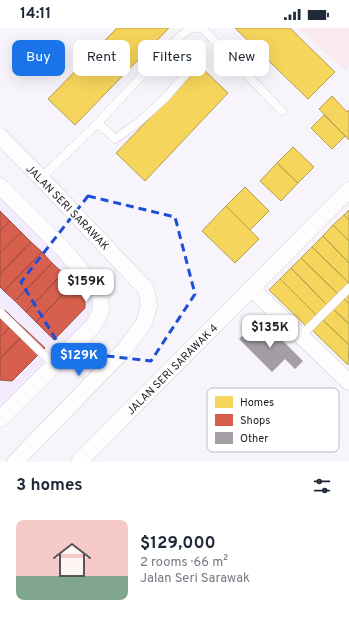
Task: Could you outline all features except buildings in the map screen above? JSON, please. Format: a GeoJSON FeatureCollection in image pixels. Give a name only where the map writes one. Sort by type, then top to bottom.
{"type":"FeatureCollection","features":[{"type":"Feature","properties":{"kind":"street","name":"JALAN SERI SARAWAK"},"geometry":{"type":"LineString","coordinates":[[0,136],[146,289],[149,305],[144,323],[125,349],[15,462]]}},
{"type":"Feature","properties":{"kind":"street"},"geometry":{"type":"LineString","coordinates":[[0,186],[62,248],[100,292],[101,310],[94,325],[0,419]]}},
{"type":"Feature","properties":{"kind":"street","name":"JALAN SERI SARAWAK 4"},"geometry":{"type":"LineString","coordinates":[[83,461],[251,288],[349,190]]}},
{"type":"Feature","properties":{"kind":"street"},"geometry":{"type":"LineString","coordinates":[[251,288],[349,382]]}},
{"type":"Feature","properties":{"kind":"lane"},"geometry":{"type":"LineString","coordinates":[[176,40],[189,29],[202,28],[282,111]]}},
{"type":"Feature","properties":{"kind":"lane"},"geometry":{"type":"LineString","coordinates":[[41,178],[98,123],[141,76]]}},
{"type":"Feature","properties":{"kind":"lane"},"geometry":{"type":"LineString","coordinates":[[98,123],[115,139],[140,122],[165,98],[184,76]]}},
{"type":"Feature","properties":{"kind":"lane"},"geometry":{"type":"LineString","coordinates":[[301,336],[349,288]]}},
{"type":"Feature","properties":{"kind":"lane"},"geometry":{"type":"LineString","coordinates":[[0,312],[54,365]]}},
{"type":"Feature","properties":{"kind":"highlighted area"},"geometry":{"type":"Polygon","coordinates":[[[88,196],[175,217],[195,294],[151,361],[63,351],[21,282],[88,196]]]}},
{"type":"Feature","properties":{"kind":"shaded area"},"geometry":{"type":"Polygon","coordinates":[[[298,28],[349,28],[349,66],[344,70],[298,28]]]}},
{"type":"Feature","properties":{"kind":"shaded area"},"geometry":{"type":"Polygon","coordinates":[[[0,195],[51,244],[93,294],[95,306],[90,321],[0,411],[0,195]]]}}]}
